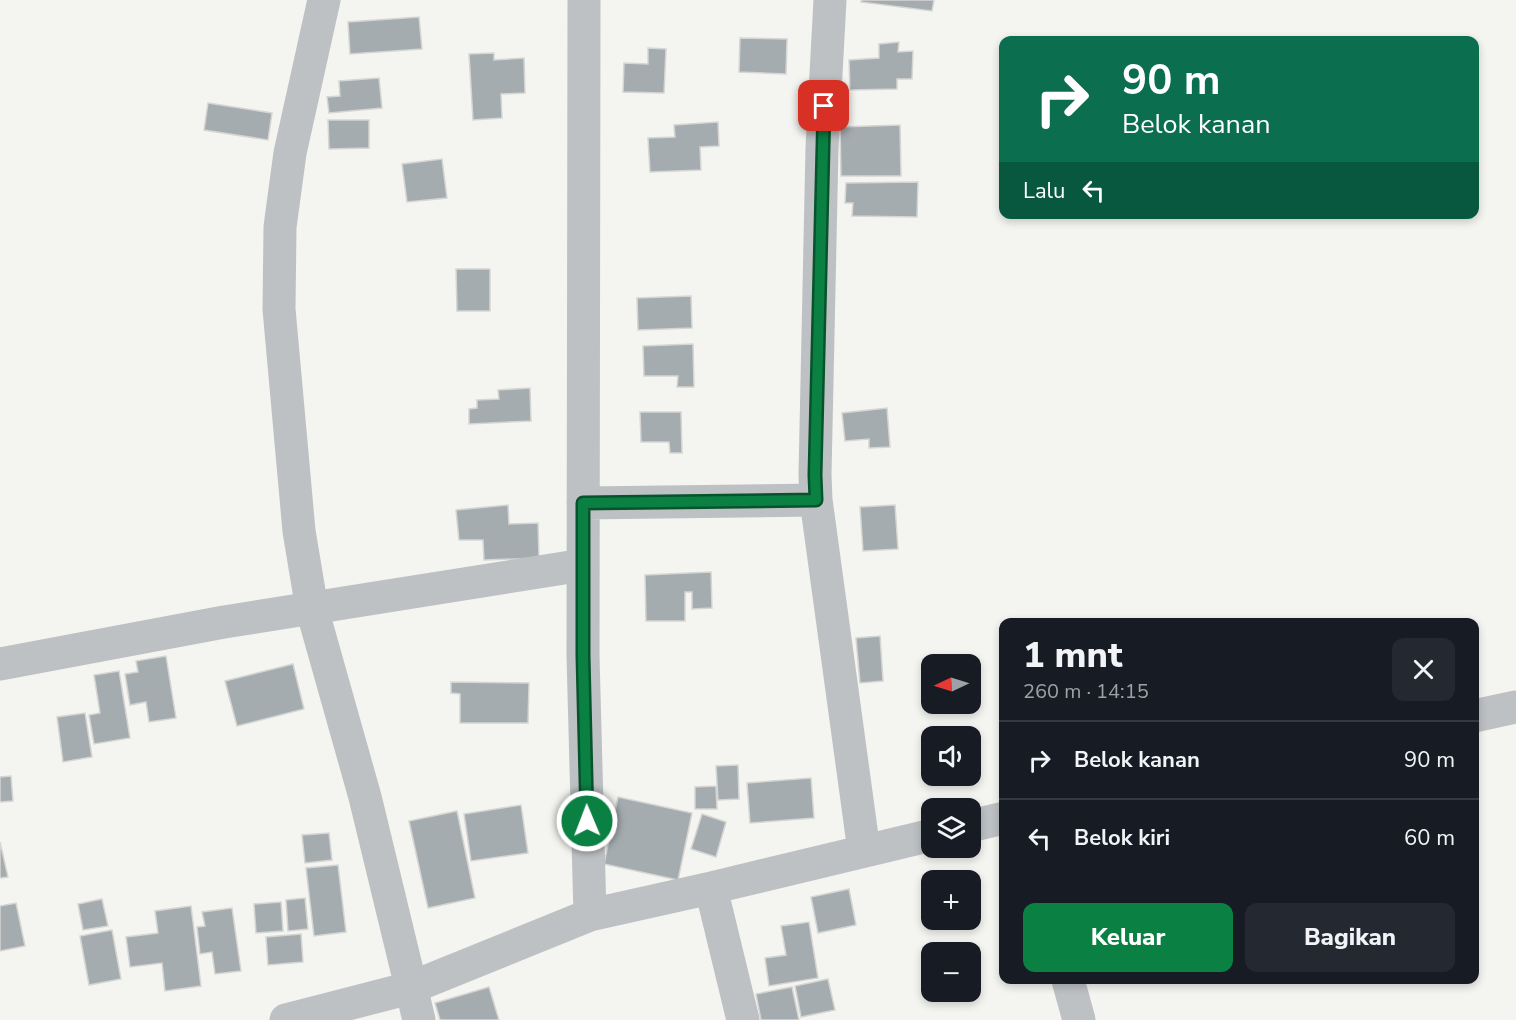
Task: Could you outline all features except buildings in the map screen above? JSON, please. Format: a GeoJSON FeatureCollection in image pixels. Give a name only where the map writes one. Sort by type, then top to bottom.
{"type":"FeatureCollection","features":[{"type":"Feature","properties":{"kind":"street"},"geometry":{"type":"LineString","coordinates":[[324,0],[290,153],[280,227],[279,309],[299,531],[312,609],[365,797],[419,1020]]}},
{"type":"Feature","properties":{"kind":"street"},"geometry":{"type":"LineString","coordinates":[[584,0],[583,656],[590,915]]}},
{"type":"Feature","properties":{"kind":"street"},"geometry":{"type":"LineString","coordinates":[[830,0],[822,148],[815,475],[816,500],[864,851]]}},
{"type":"Feature","properties":{"kind":"street"},"geometry":{"type":"LineString","coordinates":[[583,503],[816,500]]}},
{"type":"Feature","properties":{"kind":"street"},"geometry":{"type":"LineString","coordinates":[[0,664],[224,622],[583,565]]}},
{"type":"Feature","properties":{"kind":"street"},"geometry":{"type":"LineString","coordinates":[[1479,715],[1516,707]]}},
{"type":"Feature","properties":{"kind":"street"},"geometry":{"type":"LineString","coordinates":[[981,823],[999,819]]}},
{"type":"Feature","properties":{"kind":"street"},"geometry":{"type":"LineString","coordinates":[[286,1020],[410,988],[590,915],[921,838]]}},
{"type":"Feature","properties":{"kind":"street"},"geometry":{"type":"LineString","coordinates":[[711,888],[743,1020]]}},
{"type":"Feature","properties":{"kind":"street"},"geometry":{"type":"LineString","coordinates":[[1069,984],[1079,1020]]}},
{"type":"Feature","properties":{"kind":"route"},"geometry":{"type":"LineString","coordinates":[[587,821],[583,656],[583,503],[816,500],[824,106]]}}]}
